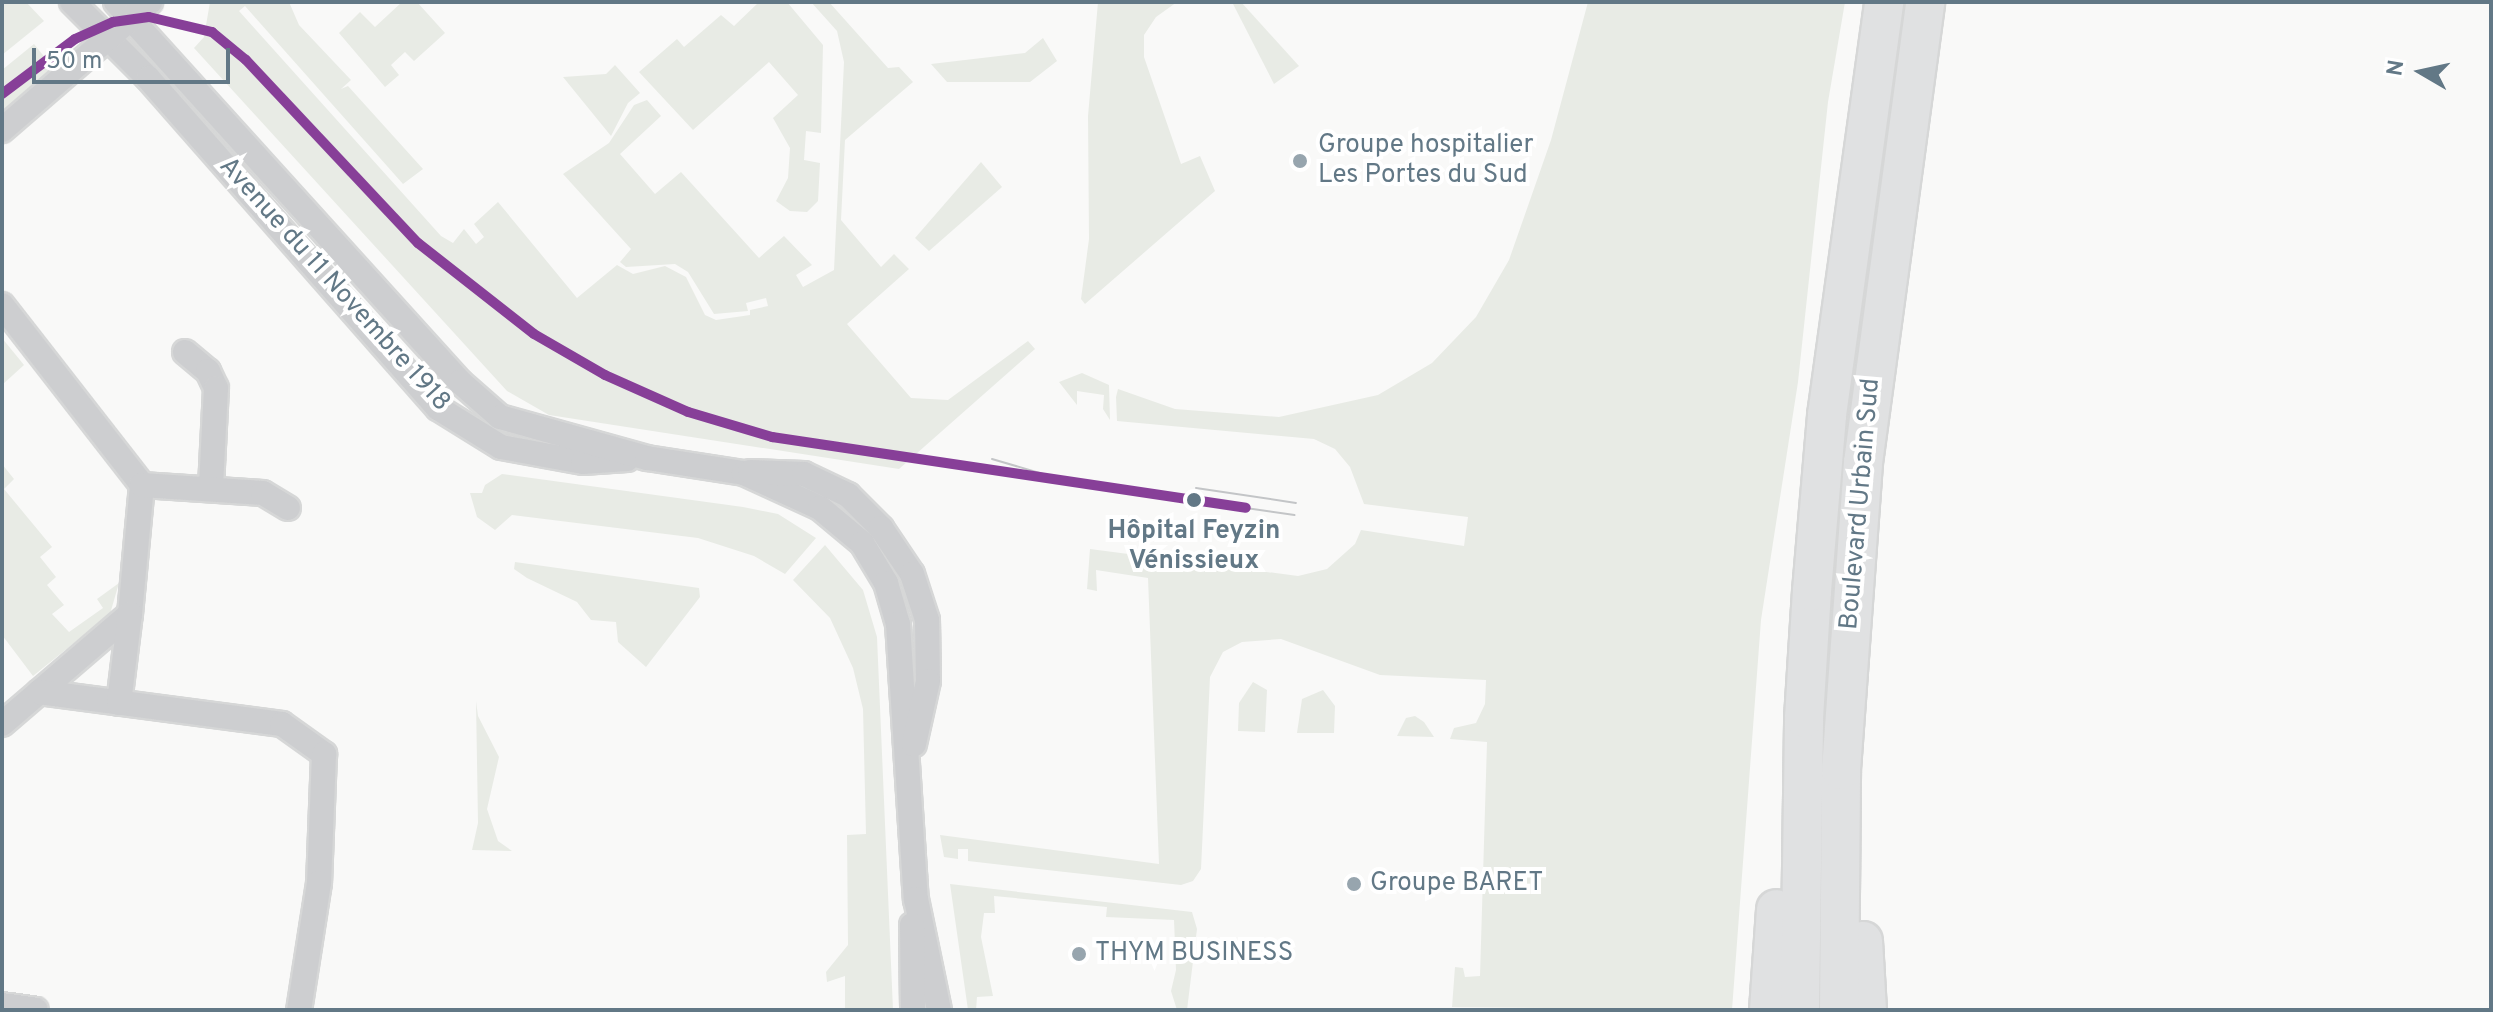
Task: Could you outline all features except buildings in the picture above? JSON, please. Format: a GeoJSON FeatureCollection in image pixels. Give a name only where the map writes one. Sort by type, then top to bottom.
{"type":"FeatureCollection","features":[{"type":"Feature","properties":{"kind":"highway","name":"Boulevard Urbain Sud"},"geometry":{"type":"LineString","coordinates":[[1800,1010],[1804,718],[1827,415],[1884,2]]}},
{"type":"Feature","properties":{"kind":"highway","name":"Boulevard Urbain Sud"},"geometry":{"type":"LineString","coordinates":[[1839,1010],[1841,770],[1863,463],[1925,2]]}},
{"type":"Feature","properties":{"kind":"highway"},"geometry":{"type":"LineString","coordinates":[[1769,1010],[1782,768],[1804,718]]}},
{"type":"Feature","properties":{"kind":"highway"},"geometry":{"type":"LineString","coordinates":[[1841,770],[1861,815],[1867,1010]]}},
{"type":"Feature","properties":{"kind":"street","name":"Avenue du 11 Novembre 1918"},"geometry":{"type":"LineString","coordinates":[[72,2],[148,78],[438,408],[477,436],[537,456],[583,462],[647,458]]}},
{"type":"Feature","properties":{"kind":"street"},"geometry":{"type":"LineString","coordinates":[[2,130],[108,39],[123,10],[150,2]]}},
{"type":"Feature","properties":{"kind":"street","name":"Avenue du 11 Novembre 1918"},"geometry":{"type":"LineString","coordinates":[[123,10],[460,382],[500,417],[647,458],[744,473],[796,493],[837,520],[862,543],[886,583],[898,624],[910,757],[916,899],[939,1010]]}},
{"type":"Feature","properties":{"kind":"street"},"geometry":{"type":"LineString","coordinates":[[2,305],[142,485],[119,703]]}},
{"type":"Feature","properties":{"kind":"street"},"geometry":{"type":"LineString","coordinates":[[185,352],[208,371],[216,388],[211,487]]}},
{"type":"Feature","properties":{"kind":"street"},"geometry":{"type":"LineString","coordinates":[[142,485],[211,487],[263,493],[288,508]]}},
{"type":"Feature","properties":{"kind":"street"},"geometry":{"type":"LineString","coordinates":[[2,724],[130,614]]}},
{"type":"Feature","properties":{"kind":"street"},"geometry":{"type":"LineString","coordinates":[[39,692],[282,724],[324,754],[319,883],[299,1010]]}},
{"type":"Feature","properties":{"kind":"street","name":"Avenue du 11 Novembre 1918"},"geometry":{"type":"LineString","coordinates":[[913,1010],[910,937],[916,899]]}},
{"type":"Feature","properties":{"kind":"street"},"geometry":{"type":"LineString","coordinates":[[2,1005],[36,1010]]}},
{"type":"Feature","properties":{"kind":"shaded area"},"geometry":{"type":"Polygon","coordinates":[[[2,2],[26,2],[44,21],[2,55],[2,2]]]}},
{"type":"Feature","properties":{"kind":"shaded area"},"geometry":{"type":"Polygon","coordinates":[[[210,2],[289,2],[299,25],[351,80],[341,89],[348,86],[423,169],[403,184],[245,6],[239,11],[441,236],[453,243],[464,229],[476,244],[484,237],[474,224],[498,202],[577,298],[617,265],[633,274],[665,266],[686,277],[705,315],[716,320],[750,315],[750,310],[768,306],[766,298],[746,303],[748,311],[714,314],[688,272],[675,264],[626,267],[620,262],[631,249],[563,174],[609,143],[634,105],[647,100],[661,116],[620,154],[655,194],[681,172],[759,258],[784,236],[812,265],[796,275],[803,287],[834,270],[844,62],[837,31],[811,2],[829,2],[888,68],[899,67],[913,82],[845,140],[841,220],[881,267],[894,254],[909,269],[847,324],[911,398],[948,400],[1028,341],[1035,349],[899,469],[549,415],[507,391],[194,48],[204,37],[210,2]]]}},
{"type":"Feature","properties":{"kind":"shaded area"},"geometry":{"type":"Polygon","coordinates":[[[402,2],[417,2],[445,33],[414,61],[405,52],[391,65],[399,75],[385,87],[339,33],[360,12],[375,27],[402,2]]]}},
{"type":"Feature","properties":{"kind":"shaded area"},"geometry":{"type":"Polygon","coordinates":[[[759,2],[787,2],[823,45],[821,133],[806,131],[804,160],[820,163],[818,201],[807,212],[790,211],[776,201],[788,178],[790,148],[773,118],[798,95],[769,62],[693,130],[639,72],[677,39],[684,47],[721,15],[734,26],[759,2]]]}},
{"type":"Feature","properties":{"kind":"shaded area"},"geometry":{"type":"Polygon","coordinates":[[[1098,2],[1177,2],[1156,17],[1144,35],[1144,57],[1181,164],[1200,156],[1215,191],[1085,304],[1081,299],[1089,239],[1088,116],[1098,2]]]}},
{"type":"Feature","properties":{"kind":"shaded area"},"geometry":{"type":"Polygon","coordinates":[[[1232,2],[1241,2],[1299,66],[1274,84],[1232,2]]]}},
{"type":"Feature","properties":{"kind":"shaded area"},"geometry":{"type":"Polygon","coordinates":[[[1588,2],[1845,2],[1828,102],[1798,382],[1761,620],[1732,1010],[1452,1007],[1455,967],[1463,968],[1465,977],[1480,976],[1487,742],[1450,739],[1454,728],[1476,723],[1485,704],[1486,680],[1380,675],[1281,639],[1242,642],[1223,652],[1210,677],[1201,869],[1193,881],[1181,885],[968,861],[968,849],[958,849],[958,859],[944,857],[940,835],[1159,864],[1148,578],[1096,570],[1097,591],[1087,589],[1090,549],[1298,576],[1327,569],[1355,544],[1361,530],[1464,546],[1468,517],[1364,504],[1350,467],[1335,449],[1314,439],[1117,421],[1116,397],[1118,389],[1175,409],[1279,417],[1378,395],[1432,363],[1476,317],[1509,260],[1551,140],[1588,2]]]}},
{"type":"Feature","properties":{"kind":"shaded area"},"geometry":{"type":"Polygon","coordinates":[[[1043,38],[1057,61],[1030,82],[947,82],[931,64],[1025,53],[1043,38]]]}},
{"type":"Feature","properties":{"kind":"shaded area"},"geometry":{"type":"Polygon","coordinates":[[[34,44],[55,70],[2,112],[2,70],[34,44]]]}},
{"type":"Feature","properties":{"kind":"shaded area"},"geometry":{"type":"Polygon","coordinates":[[[615,65],[640,93],[628,103],[611,136],[563,77],[606,74],[615,65]]]}},
{"type":"Feature","properties":{"kind":"shaded area"},"geometry":{"type":"Polygon","coordinates":[[[981,162],[1002,187],[929,251],[915,238],[981,162]]]}},
{"type":"Feature","properties":{"kind":"shaded area"},"geometry":{"type":"Polygon","coordinates":[[[2,338],[24,365],[2,385],[2,338]]]}},
{"type":"Feature","properties":{"kind":"shaded area"},"geometry":{"type":"Polygon","coordinates":[[[1082,373],[1109,385],[1110,420],[1103,409],[1104,395],[1077,391],[1077,405],[1059,382],[1082,373]]]}},
{"type":"Feature","properties":{"kind":"shaded area"},"geometry":{"type":"Polygon","coordinates":[[[2,464],[14,479],[4,489],[52,547],[40,557],[56,577],[47,585],[64,605],[52,614],[69,632],[103,608],[97,599],[119,583],[110,614],[33,676],[2,635],[2,464]]]}},
{"type":"Feature","properties":{"kind":"shaded area"},"geometry":{"type":"Polygon","coordinates":[[[502,474],[778,514],[816,538],[785,574],[754,556],[698,538],[512,515],[495,530],[477,517],[470,493],[482,493],[485,485],[502,474]]]}},
{"type":"Feature","properties":{"kind":"shaded area"},"geometry":{"type":"Polygon","coordinates":[[[825,545],[863,590],[877,637],[893,1010],[845,1010],[845,976],[827,982],[826,972],[848,945],[847,835],[866,834],[863,709],[853,668],[830,618],[793,580],[825,545]]]}},
{"type":"Feature","properties":{"kind":"shaded area"},"geometry":{"type":"Polygon","coordinates":[[[515,562],[699,588],[700,597],[646,667],[618,642],[616,622],[591,620],[577,602],[514,569],[515,562]]]}},
{"type":"Feature","properties":{"kind":"shaded area"},"geometry":{"type":"Polygon","coordinates":[[[1253,682],[1267,690],[1265,732],[1238,731],[1239,703],[1253,682]]]}},
{"type":"Feature","properties":{"kind":"shaded area"},"geometry":{"type":"Polygon","coordinates":[[[1323,690],[1335,706],[1334,733],[1297,733],[1302,699],[1323,690]]]}},
{"type":"Feature","properties":{"kind":"shaded area"},"geometry":{"type":"Polygon","coordinates":[[[476,701],[478,716],[499,757],[487,809],[498,841],[512,851],[472,850],[478,823],[476,701]]]}},
{"type":"Feature","properties":{"kind":"shaded area"},"geometry":{"type":"Polygon","coordinates":[[[1415,716],[1424,722],[1434,737],[1397,736],[1406,718],[1415,716]]]}},
{"type":"Feature","properties":{"kind":"shaded area"},"geometry":{"type":"Polygon","coordinates":[[[950,884],[1192,912],[1197,929],[1187,1010],[1177,1010],[1171,991],[1176,970],[1174,920],[1106,917],[1107,907],[994,896],[995,913],[984,913],[981,937],[993,996],[977,997],[976,1010],[968,1010],[950,884]]]}},
{"type":"Feature","properties":{"kind":"tram line"},"geometry":{"type":"LineString","coordinates":[[992,459],[1081,485]]}},
{"type":"Feature","properties":{"kind":"tram line"},"geometry":{"type":"LineString","coordinates":[[1196,488],[1296,503]]}},
{"type":"Feature","properties":{"kind":"tram line"},"geometry":{"type":"LineString","coordinates":[[1246,508],[1294,515]]}},
{"type":"Feature","properties":{"kind":"transit line"},"geometry":{"type":"LineString","coordinates":[[2,94],[75,39],[113,22],[149,17],[212,32],[246,60],[418,243],[534,334],[605,375],[688,412],[772,437],[1246,508]]}},
{"type":"Feature","properties":{"kind":"place","name":"Groupe hospitalier Les Portes du Sud"},"geometry":{"type":"Point","coordinates":[1300,161]}},
{"type":"Feature","properties":{"kind":"place","name":"Hôpital Feyzin Vénissieux"},"geometry":{"type":"Point","coordinates":[1194,500]}},
{"type":"Feature","properties":{"kind":"place","name":"Groupe BARET"},"geometry":{"type":"Point","coordinates":[1354,884]}},
{"type":"Feature","properties":{"kind":"place","name":"THYM BUSINESS"},"geometry":{"type":"Point","coordinates":[1079,954]}}]}
